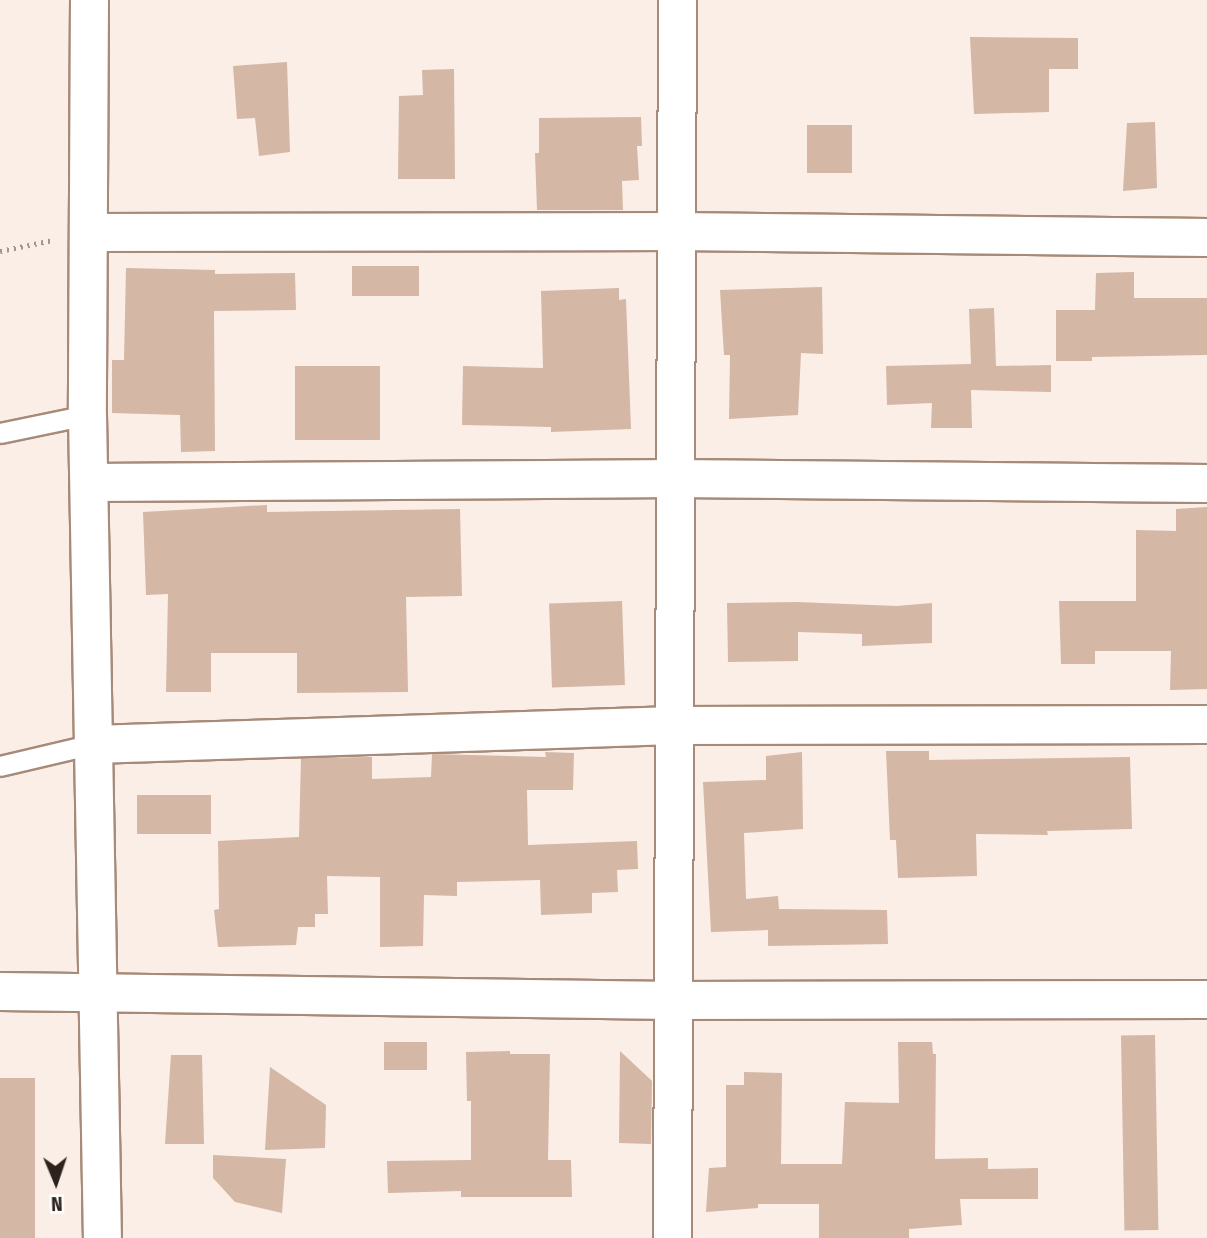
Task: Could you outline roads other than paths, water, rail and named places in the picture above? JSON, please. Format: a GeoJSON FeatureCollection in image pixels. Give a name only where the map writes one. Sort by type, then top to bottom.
{"type":"FeatureCollection","features":[{"type":"Feature","properties":{"kind":"street"},"geometry":{"type":"LineString","coordinates":[[89,0],[87,415],[102,1238]]}},
{"type":"Feature","properties":{"kind":"street"},"geometry":{"type":"LineString","coordinates":[[672,1238],[677,0]]}},
{"type":"Feature","properties":{"kind":"street"},"geometry":{"type":"LineString","coordinates":[[89,232],[676,231],[1207,237]]}},
{"type":"Feature","properties":{"kind":"street"},"geometry":{"type":"LineString","coordinates":[[90,482],[675,478],[1207,483]]}},
{"type":"Feature","properties":{"kind":"street"},"geometry":{"type":"LineString","coordinates":[[93,744],[674,725],[1207,724]]}},
{"type":"Feature","properties":{"kind":"street"},"geometry":{"type":"LineString","coordinates":[[0,991],[98,990],[673,1000],[1207,999]]}},
{"type":"Feature","properties":{"kind":"lane"},"geometry":{"type":"LineString","coordinates":[[0,433],[87,415]]}},
{"type":"Feature","properties":{"kind":"lane"},"geometry":{"type":"LineString","coordinates":[[0,766],[93,744]]}}]}
